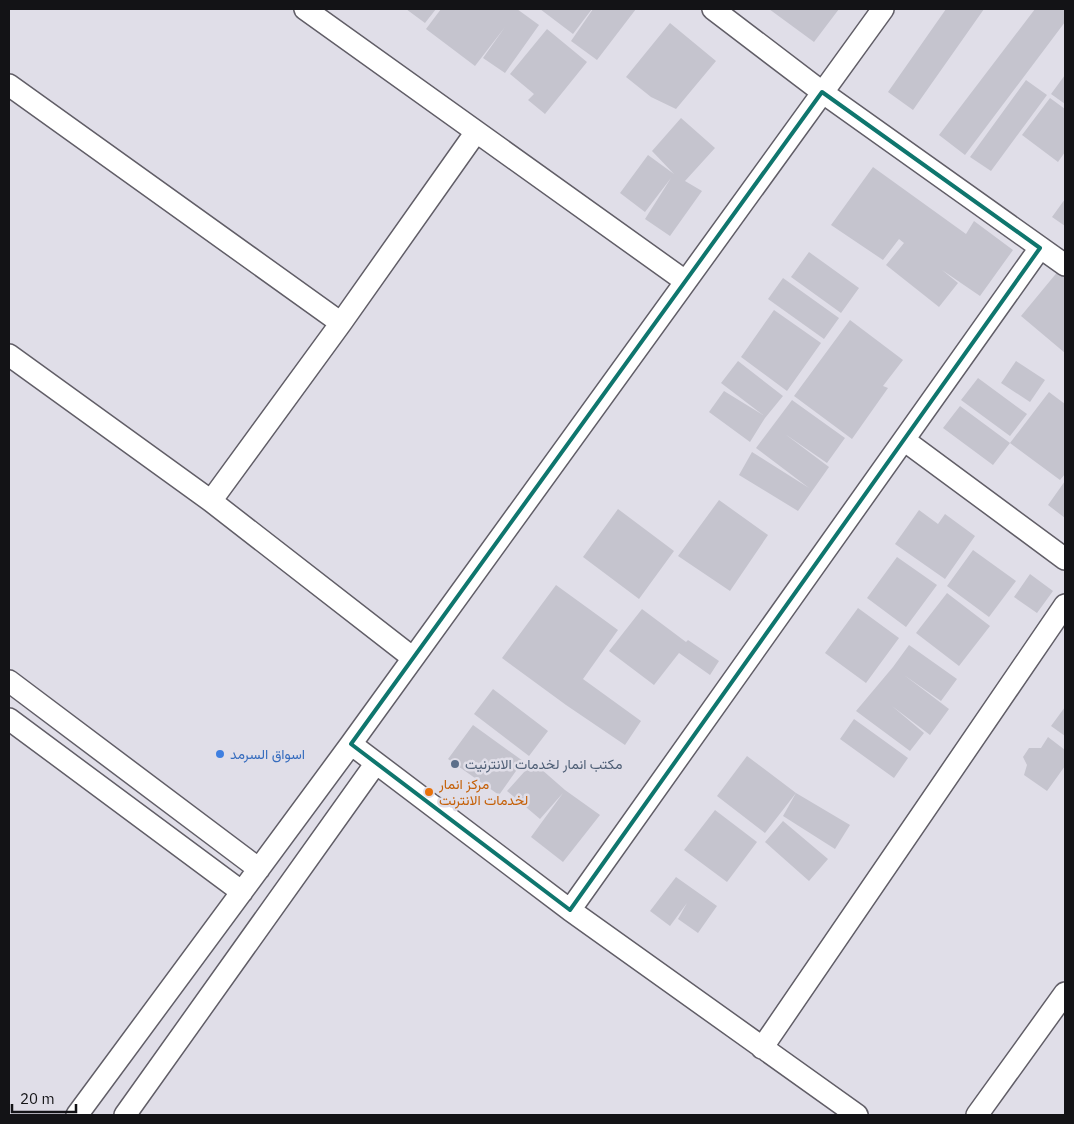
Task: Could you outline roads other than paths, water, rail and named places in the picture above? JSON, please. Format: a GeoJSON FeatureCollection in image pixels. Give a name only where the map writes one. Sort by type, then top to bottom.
{"type":"FeatureCollection","features":[{"type":"Feature","properties":{"kind":"street"},"geometry":{"type":"LineString","coordinates":[[304,9],[685,281]]}},
{"type":"Feature","properties":{"kind":"street"},"geometry":{"type":"LineString","coordinates":[[713,9],[822,92],[1065,265]]}},
{"type":"Feature","properties":{"kind":"street"},"geometry":{"type":"LineString","coordinates":[[77,1115],[351,744],[883,9]]}},
{"type":"Feature","properties":{"kind":"street"},"geometry":{"type":"LineString","coordinates":[[9,85],[341,323]]}},
{"type":"Feature","properties":{"kind":"street"},"geometry":{"type":"LineString","coordinates":[[210,501],[341,323],[476,132]]}},
{"type":"Feature","properties":{"kind":"street"},"geometry":{"type":"LineString","coordinates":[[570,910],[1040,248]]}},
{"type":"Feature","properties":{"kind":"street"},"geometry":{"type":"LineString","coordinates":[[9,355],[210,501],[413,658]]}},
{"type":"Feature","properties":{"kind":"street"},"geometry":{"type":"LineString","coordinates":[[904,440],[1065,559]]}},
{"type":"Feature","properties":{"kind":"street"},"geometry":{"type":"LineString","coordinates":[[762,1048],[1065,605]]}},
{"type":"Feature","properties":{"kind":"street"},"geometry":{"type":"LineString","coordinates":[[9,680],[259,869]]}},
{"type":"Feature","properties":{"kind":"street"},"geometry":{"type":"LineString","coordinates":[[9,719],[242,892]]}},
{"type":"Feature","properties":{"kind":"street"},"geometry":{"type":"LineString","coordinates":[[351,744],[570,910],[856,1115]]}},
{"type":"Feature","properties":{"kind":"street"},"geometry":{"type":"LineString","coordinates":[[128,1114],[376,763]]}},
{"type":"Feature","properties":{"kind":"street"},"geometry":{"type":"LineString","coordinates":[[977,1115],[1065,994]]}},
{"type":"Feature","properties":{"kind":"place","name":"اسواق السرمد"},"geometry":{"type":"Point","coordinates":[220,754]}},
{"type":"Feature","properties":{"kind":"place","name":"مكتب انمار لخدمات الانترنيت"},"geometry":{"type":"Point","coordinates":[455,764]}},
{"type":"Feature","properties":{"kind":"place","name":"مركز انمار لخدمات الانترنت"},"geometry":{"type":"Point","coordinates":[429,792]}}]}
